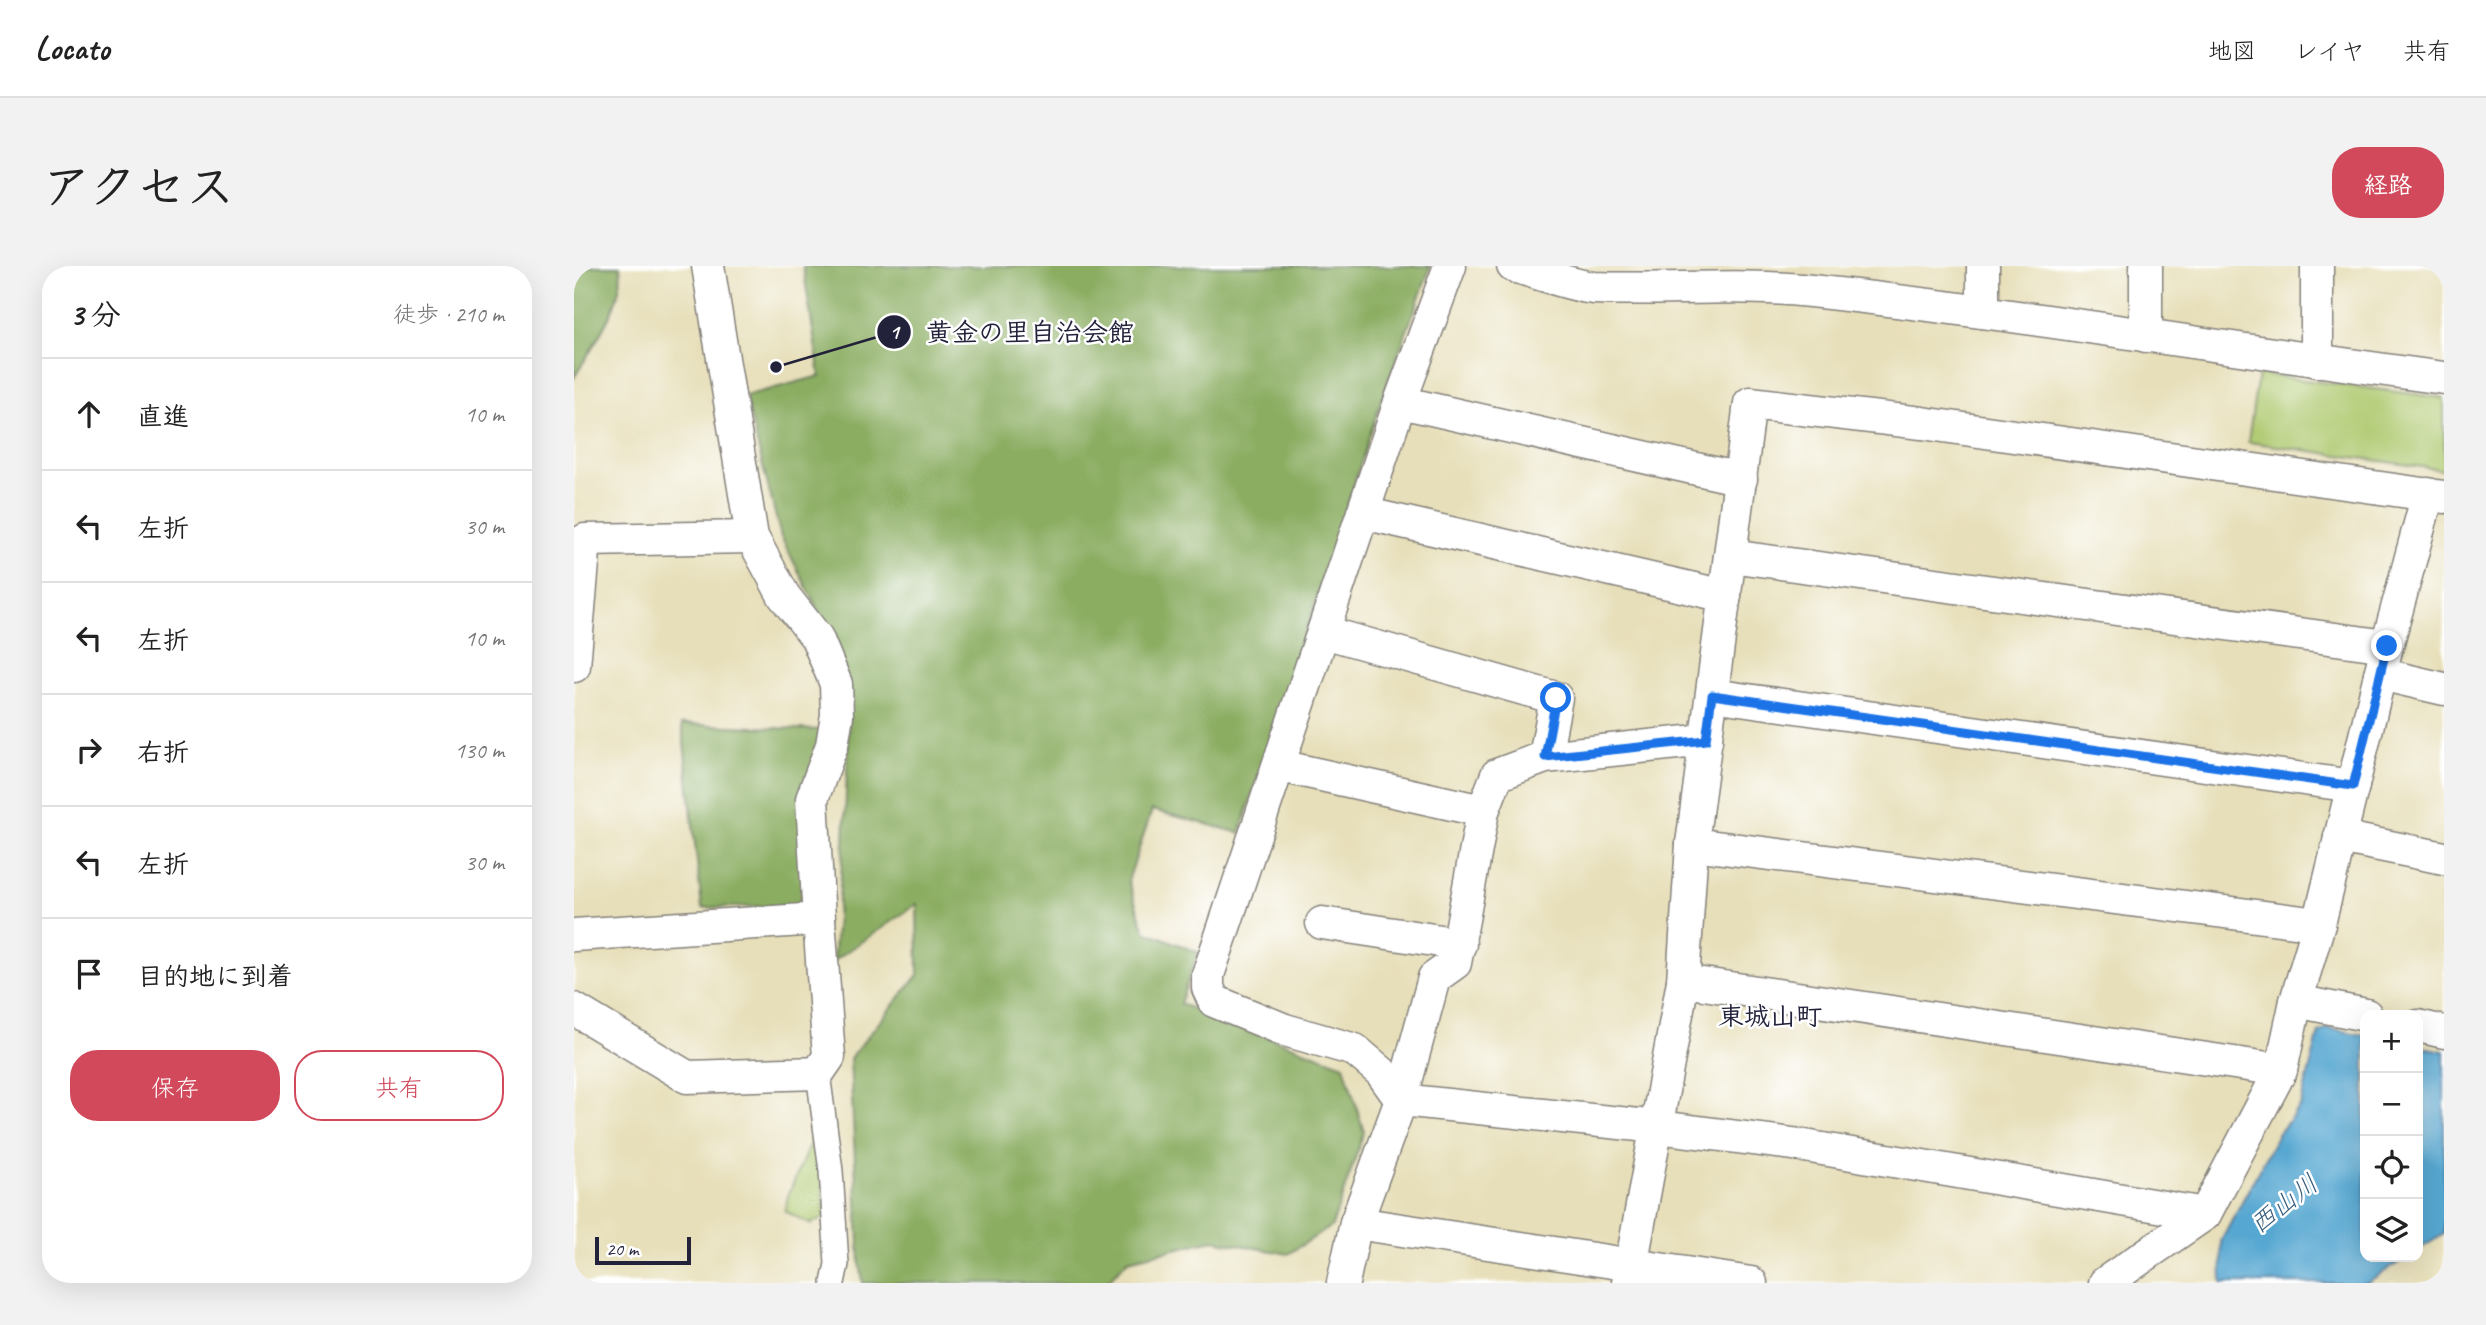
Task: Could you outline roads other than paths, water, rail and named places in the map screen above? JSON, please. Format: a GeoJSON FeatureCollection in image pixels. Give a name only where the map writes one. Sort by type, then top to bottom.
{"type":"FeatureCollection","features":[{"type":"Feature","properties":{"kind":"street"},"geometry":{"type":"LineString","coordinates":[[708,266],[752,537],[784,596],[817,638],[836,684],[837,715],[832,745],[812,799],[830,1057],[818,1073],[831,1171],[837,1264],[833,1283]]}},
{"type":"Feature","properties":{"kind":"street"},"geometry":{"type":"LineString","coordinates":[[1450,266],[1400,402],[1208,975],[1214,1001],[1228,1009],[1285,1030],[1355,1050],[1381,1072],[1401,1100],[1658,1127],[1806,1147],[2205,1214]]}},
{"type":"Feature","properties":{"kind":"street"},"geometry":{"type":"LineString","coordinates":[[1513,266],[1592,288],[1688,276],[1807,278],[1983,312],[2444,378]]}},
{"type":"Feature","properties":{"kind":"street"},"geometry":{"type":"LineString","coordinates":[[1983,266],[1983,312]]}},
{"type":"Feature","properties":{"kind":"street"},"geometry":{"type":"LineString","coordinates":[[2146,266],[2146,336]]}},
{"type":"Feature","properties":{"kind":"street"},"geometry":{"type":"LineString","coordinates":[[2317,266],[2317,361]]}},
{"type":"Feature","properties":{"kind":"street"},"geometry":{"type":"LineString","coordinates":[[1400,402],[1741,479]]}},
{"type":"Feature","properties":{"kind":"street"},"geometry":{"type":"LineString","coordinates":[[1629,1274],[1683,981],[1692,844],[1751,403],[1922,423],[2436,495],[2384,660],[2319,924],[2296,1001],[2281,1070],[2205,1214],[2105,1283]]}},
{"type":"Feature","properties":{"kind":"street"},"geometry":{"type":"LineString","coordinates":[[1363,513],[1725,596]]}},
{"type":"Feature","properties":{"kind":"street"},"geometry":{"type":"LineString","coordinates":[[574,666],[579,539],[752,537]]}},
{"type":"Feature","properties":{"kind":"street"},"geometry":{"type":"LineString","coordinates":[[1730,556],[2384,660],[2444,689]]}},
{"type":"Feature","properties":{"kind":"street"},"geometry":{"type":"LineString","coordinates":[[1324,632],[1556,698],[1545,757]]}},
{"type":"Feature","properties":{"kind":"street"},"geometry":{"type":"LineString","coordinates":[[1712,695],[2353,786]]}},
{"type":"Feature","properties":{"kind":"street"},"geometry":{"type":"LineString","coordinates":[[1343,1283],[1356,1223],[1401,1100],[1434,978],[1455,964],[1483,811],[1497,775],[1545,757],[1706,740]]}},
{"type":"Feature","properties":{"kind":"street"},"geometry":{"type":"LineString","coordinates":[[1280,766],[1483,811]]}},
{"type":"Feature","properties":{"kind":"street"},"geometry":{"type":"LineString","coordinates":[[2340,837],[2444,858]]}},
{"type":"Feature","properties":{"kind":"street"},"geometry":{"type":"LineString","coordinates":[[1692,844],[2319,924]]}},
{"type":"Feature","properties":{"kind":"street"},"geometry":{"type":"LineString","coordinates":[[574,935],[819,919]]}},
{"type":"Feature","properties":{"kind":"street"},"geometry":{"type":"LineString","coordinates":[[1322,923],[1460,944]]}},
{"type":"Feature","properties":{"kind":"street"},"geometry":{"type":"LineString","coordinates":[[1683,981],[2281,1070]]}},
{"type":"Feature","properties":{"kind":"street"},"geometry":{"type":"LineString","coordinates":[[2296,1001],[2360,1014]]}},
{"type":"Feature","properties":{"kind":"street"},"geometry":{"type":"LineString","coordinates":[[574,1009],[687,1077],[818,1073]]}},
{"type":"Feature","properties":{"kind":"street"},"geometry":{"type":"LineString","coordinates":[[2423,1027],[2444,1032]]}},
{"type":"Feature","properties":{"kind":"street"},"geometry":{"type":"LineString","coordinates":[[1356,1223],[1629,1274],[1751,1283]]}},
{"type":"Feature","properties":{"kind":"water","name":"西山川"},"geometry":{"type":"Polygon","coordinates":[[[2328,1028],[2360,1034],[2360,1262],[2400,1262],[2366,1283],[2222,1283],[2221,1241],[2278,1134],[2300,1107],[2319,1033],[2328,1028]]]}},
{"type":"Feature","properties":{"kind":"water"},"geometry":{"type":"Polygon","coordinates":[[[2423,1047],[2444,1051],[2444,1234],[2423,1247],[2423,1047]]]}},
{"type":"Feature","properties":{"kind":"place","name":"黄金の里自治会館"},"geometry":{"type":"Point","coordinates":[776,367]}},
{"type":"Feature","properties":{"kind":"district","name":"東城山町"},"geometry":{"type":"Point","coordinates":[1770,1016]}}]}
